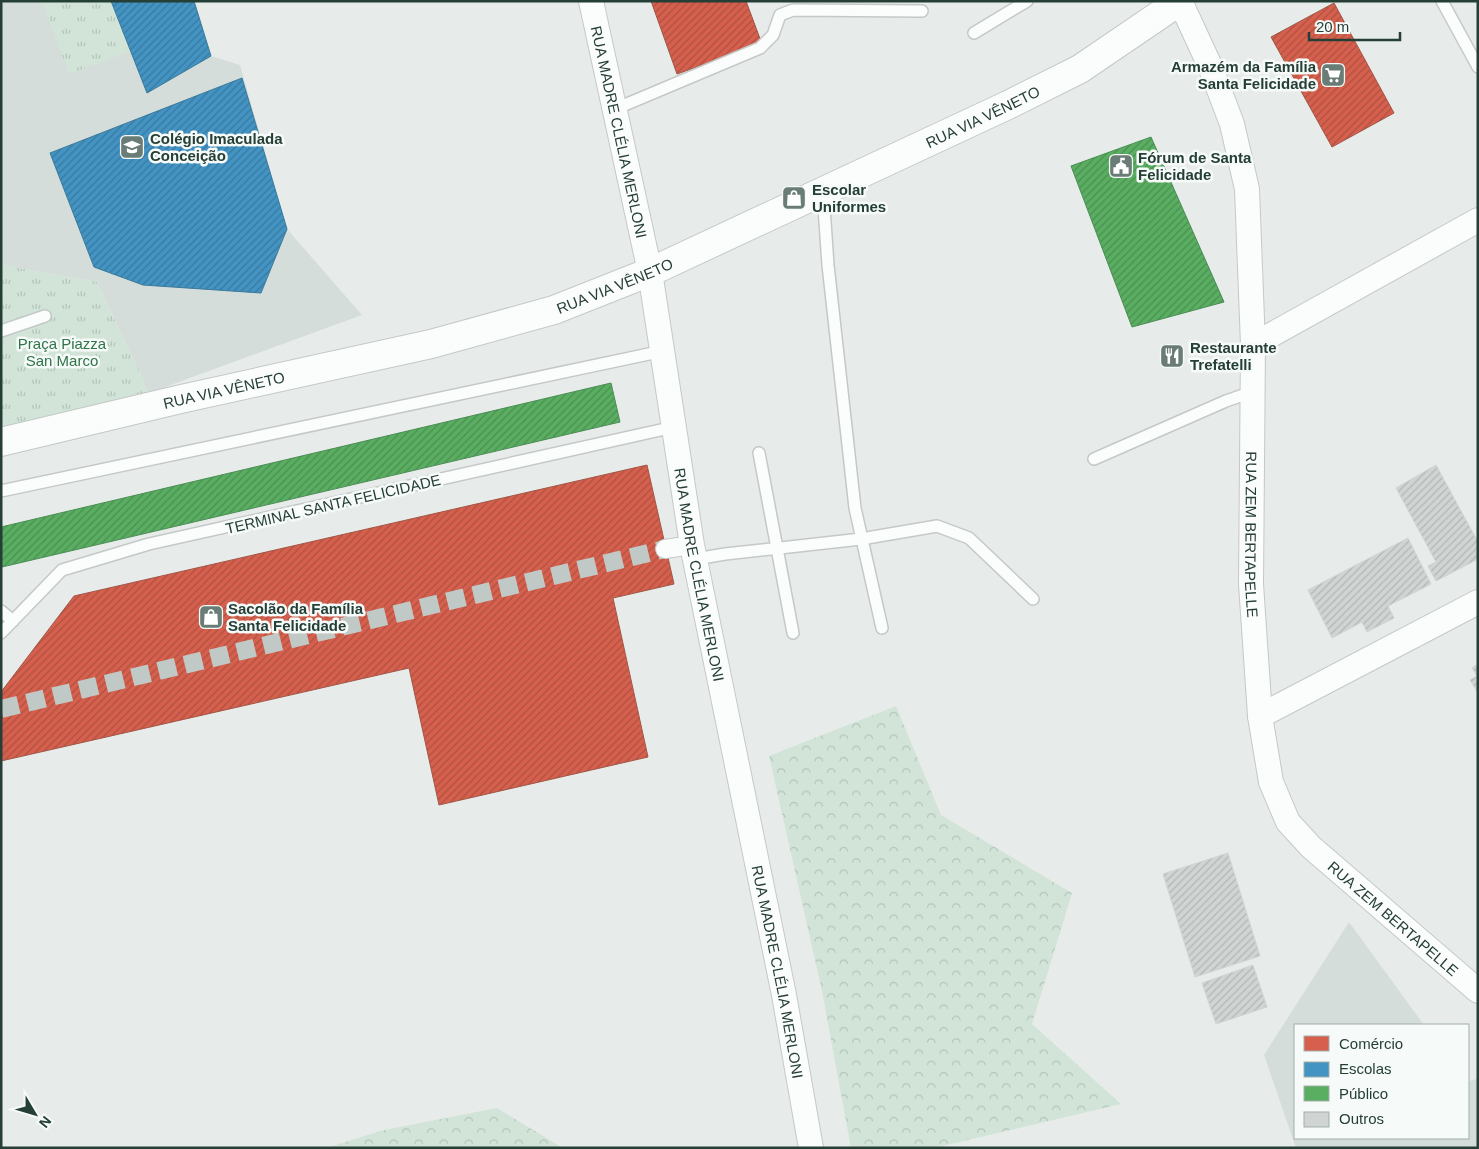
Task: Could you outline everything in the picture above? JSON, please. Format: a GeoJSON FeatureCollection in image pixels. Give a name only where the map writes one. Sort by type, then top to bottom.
{"type":"FeatureCollection","features":[{"type":"Feature","properties":{"kind":"main road","name":"RUA VIA VÊNETO"},"geometry":{"type":"LineString","coordinates":[[1,442],[181,399],[431,344],[554,310],[650,272],[1008,105],[1080,69],[1180,1]]}},
{"type":"Feature","properties":{"kind":"street","name":"RUA MADRE CLÉLIA MERLONI"},"geometry":{"type":"LineString","coordinates":[[591,1],[650,272],[694,552],[782,985],[811,1148]]}},
{"type":"Feature","properties":{"kind":"street","name":"RUA ZEM BERTAPELLE"},"geometry":{"type":"LineString","coordinates":[[1180,1],[1210,66],[1232,124],[1247,189],[1253,345],[1251,584],[1260,716],[1272,782],[1288,822],[1311,847],[1478,991]]}},
{"type":"Feature","properties":{"kind":"street"},"geometry":{"type":"LineString","coordinates":[[1253,345],[1478,220]]}},
{"type":"Feature","properties":{"kind":"street"},"geometry":{"type":"LineString","coordinates":[[665,549],[694,552]]}},
{"type":"Feature","properties":{"kind":"street"},"geometry":{"type":"LineString","coordinates":[[1260,716],[1478,602]]}},
{"type":"Feature","properties":{"kind":"lane"},"geometry":{"type":"LineString","coordinates":[[974,33],[1027,1]]}},
{"type":"Feature","properties":{"kind":"lane"},"geometry":{"type":"LineString","coordinates":[[1442,1],[1478,67]]}},
{"type":"Feature","properties":{"kind":"lane"},"geometry":{"type":"LineString","coordinates":[[615,109],[760,48],[773,35],[780,15],[786,13],[802,10],[922,11]]}},
{"type":"Feature","properties":{"kind":"lane"},"geometry":{"type":"LineString","coordinates":[[823,191],[828,265],[855,508],[882,628]]}},
{"type":"Feature","properties":{"kind":"lane"},"geometry":{"type":"LineString","coordinates":[[1,331],[45,316]]}},
{"type":"Feature","properties":{"kind":"lane"},"geometry":{"type":"LineString","coordinates":[[1,491],[663,352]]}},
{"type":"Feature","properties":{"kind":"lane"},"geometry":{"type":"LineString","coordinates":[[1094,459],[1226,401],[1252,392]]}},
{"type":"Feature","properties":{"kind":"lane","name":"TERMINAL SANTA FELICIDADE"},"geometry":{"type":"LineString","coordinates":[[1,633],[62,570],[79,564],[149,544],[674,428]]}},
{"type":"Feature","properties":{"kind":"lane"},"geometry":{"type":"LineString","coordinates":[[759,453],[793,633]]}},
{"type":"Feature","properties":{"kind":"lane"},"geometry":{"type":"LineString","coordinates":[[694,552],[725,554],[776,550],[861,540],[937,526],[969,538],[1033,599]]}},
{"type":"Feature","properties":{"kind":"lane"},"geometry":{"type":"LineString","coordinates":[[1,611],[13,621]]}},
{"type":"Feature","properties":{"kind":"shaded area","name":"Colégio Imaculada Conceição"},"geometry":{"type":"Polygon","coordinates":[[[1,1],[194,1],[211,56],[240,65],[287,229],[362,315],[149,393],[97,282],[1,265],[1,1]]]}},
{"type":"Feature","properties":{"kind":"shaded area"},"geometry":{"type":"Polygon","coordinates":[[[1349,922],[1423,1024],[1294,1024],[1294,1139],[1469,1139],[1469,1081],[1478,1079],[1478,1148],[1296,1148],[1264,1055],[1349,922]]]}},
{"type":"Feature","properties":{"kind":"green space"},"geometry":{"type":"Polygon","coordinates":[[[42,1],[143,1],[158,41],[69,74],[42,1]]]}},
{"type":"Feature","properties":{"kind":"green space","name":"Praça Piazza San Marco"},"geometry":{"type":"Polygon","coordinates":[[[1,265],[97,282],[149,393],[1,433],[1,265]]]}},
{"type":"Feature","properties":{"kind":"green space"},"geometry":{"type":"Polygon","coordinates":[[[896,706],[941,815],[1072,893],[1032,1024],[1121,1104],[934,1148],[851,1148],[822,991],[769,756],[896,706]]]}},
{"type":"Feature","properties":{"kind":"green space"},"geometry":{"type":"Polygon","coordinates":[[[497,1108],[563,1148],[326,1148],[384,1130],[497,1108]]]}},
{"type":"Feature","properties":{"kind":"building: Comércio"},"geometry":{"type":"Polygon","coordinates":[[[651,1],[746,1],[762,44],[677,74],[651,1]]]}},
{"type":"Feature","properties":{"kind":"building: Comércio","name":"Armazém da Família Santa Felicidade"},"geometry":{"type":"Polygon","coordinates":[[[1334,3],[1394,113],[1332,147],[1271,37],[1334,3]]]}},
{"type":"Feature","properties":{"kind":"building: Comércio"},"geometry":{"type":"Polygon","coordinates":[[[647,465],[674,584],[613,598],[648,757],[439,805],[409,668],[1,761],[1,692],[74,596],[647,465]]]}},
{"type":"Feature","properties":{"kind":"building: Escolas"},"geometry":{"type":"Polygon","coordinates":[[[111,1],[194,1],[211,56],[147,93],[111,1]]]}},
{"type":"Feature","properties":{"kind":"building: Escolas"},"geometry":{"type":"Polygon","coordinates":[[[242,78],[287,229],[261,293],[143,285],[94,267],[50,153],[242,78]]]}},
{"type":"Feature","properties":{"kind":"building: Público"},"geometry":{"type":"Polygon","coordinates":[[[1151,137],[1224,302],[1132,327],[1071,166],[1151,137]]]}},
{"type":"Feature","properties":{"kind":"building: Público"},"geometry":{"type":"Polygon","coordinates":[[[611,383],[620,422],[2,567],[1,565],[1,527],[611,383]]]}},
{"type":"Feature","properties":{"kind":"building: Outros"},"geometry":{"type":"Polygon","coordinates":[[[1436,465],[1478,542],[1478,559],[1436,581],[1428,566],[1436,562],[1396,488],[1436,465]]]}},
{"type":"Feature","properties":{"kind":"building: Outros"},"geometry":{"type":"Polygon","coordinates":[[[1408,538],[1431,584],[1388,606],[1394,618],[1367,632],[1362,622],[1332,638],[1308,590],[1408,538]]]}},
{"type":"Feature","properties":{"kind":"building: Outros"},"geometry":{"type":"Polygon","coordinates":[[[1478,664],[1478,693],[1470,680],[1477,676],[1472,668],[1478,664]]]}},
{"type":"Feature","properties":{"kind":"building: Outros"},"geometry":{"type":"Polygon","coordinates":[[[1228,853],[1260,956],[1195,977],[1163,874],[1228,853]]]}},
{"type":"Feature","properties":{"kind":"building: Outros"},"geometry":{"type":"Polygon","coordinates":[[[1253,965],[1267,1007],[1216,1024],[1202,983],[1253,965]]]}},
{"type":"Feature","properties":{"kind":"tunnel"},"geometry":{"type":"LineString","coordinates":[[1,709],[665,549]]}},
{"type":"Feature","properties":{"kind":"place","name":"Armazém da Família Santa Felicidade"},"geometry":{"type":"Point","coordinates":[1333,75]}},
{"type":"Feature","properties":{"kind":"place","name":"Colégio Imaculada Conceição"},"geometry":{"type":"Point","coordinates":[132,147]}},
{"type":"Feature","properties":{"kind":"place","name":"Fórum de Santa Felicidade"},"geometry":{"type":"Point","coordinates":[1121,166]}},
{"type":"Feature","properties":{"kind":"place","name":"Escolar Uniformes"},"geometry":{"type":"Point","coordinates":[794,198]}},
{"type":"Feature","properties":{"kind":"place","name":"Restaurante Trefatelli"},"geometry":{"type":"Point","coordinates":[1172,356]}},
{"type":"Feature","properties":{"kind":"place","name":"Sacolão da Família Santa Felicidade"},"geometry":{"type":"Point","coordinates":[211,617]}}]}
